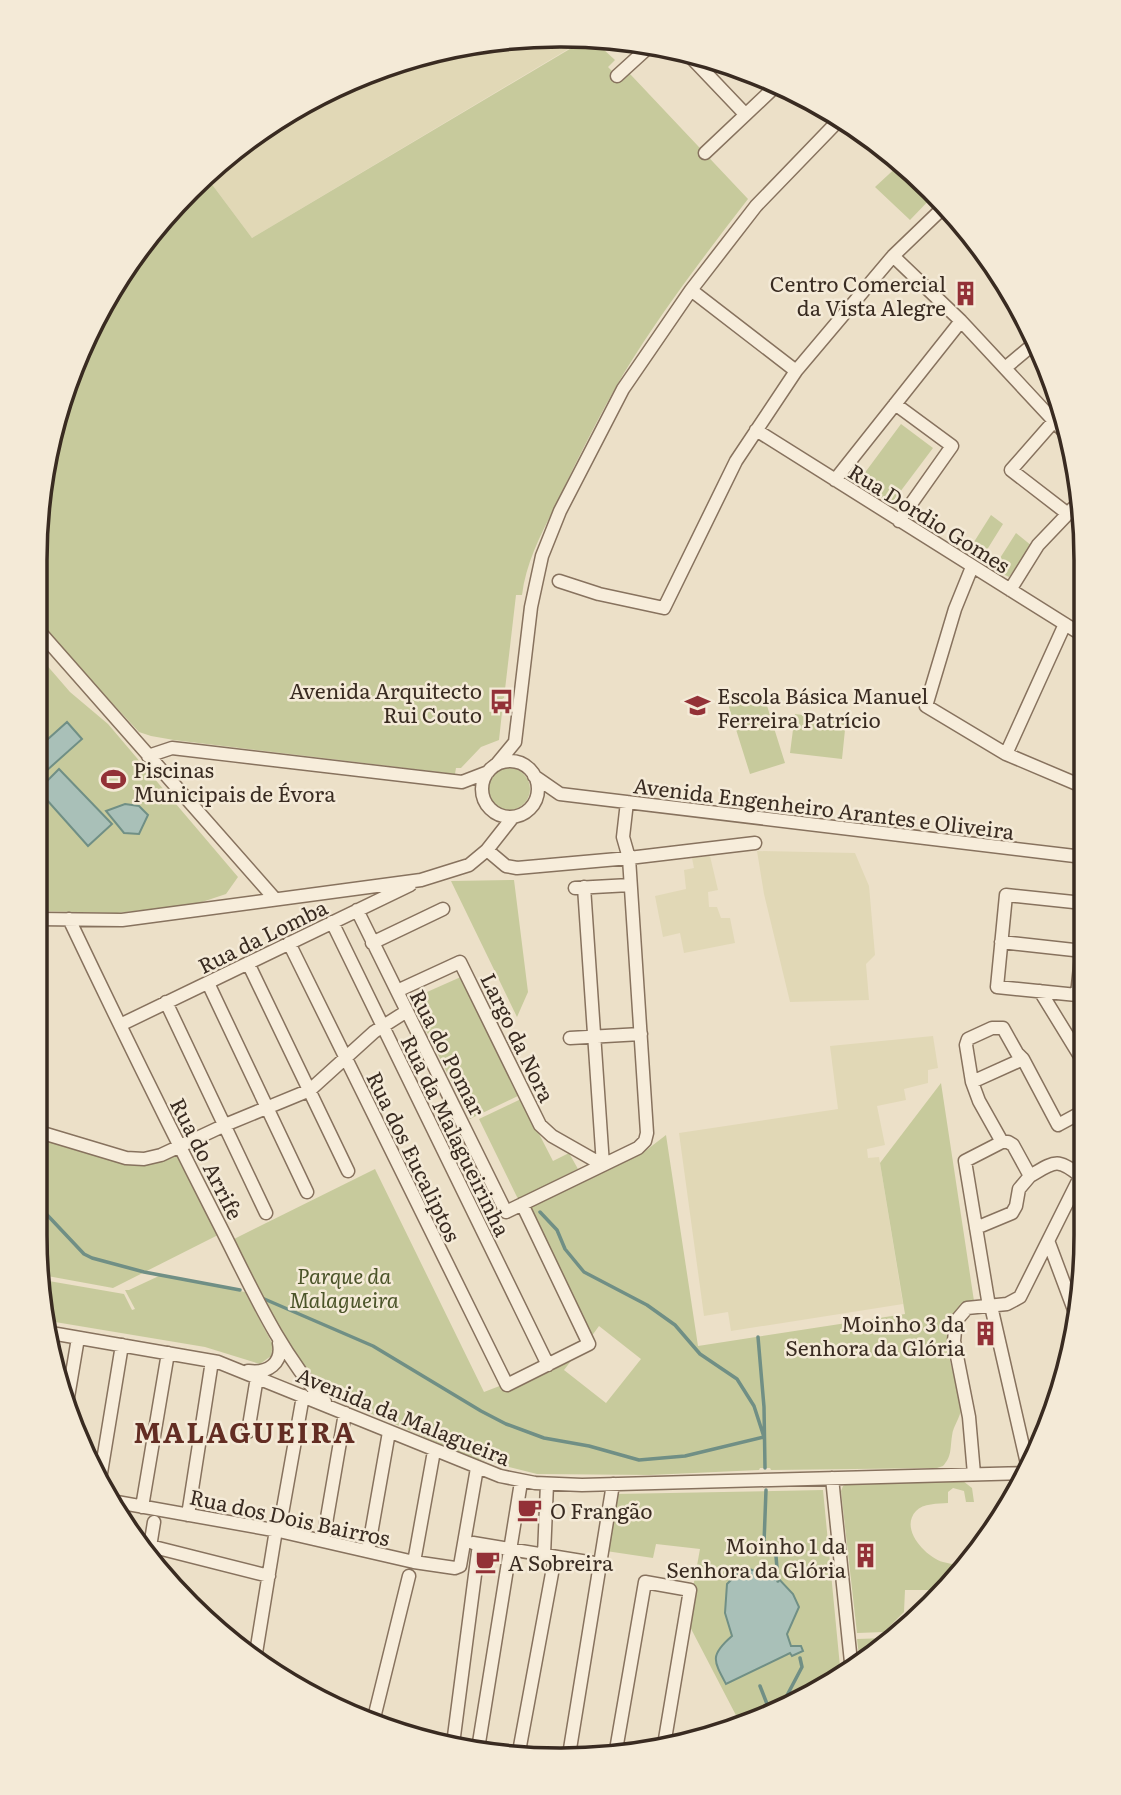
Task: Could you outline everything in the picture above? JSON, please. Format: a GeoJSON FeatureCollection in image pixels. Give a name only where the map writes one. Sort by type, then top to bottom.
{"type":"FeatureCollection","features":[{"type":"Feature","properties":{"kind":"street"},"geometry":{"type":"LineString","coordinates":[[617,76],[641,54]]}},
{"type":"Feature","properties":{"kind":"street"},"geometry":{"type":"LineString","coordinates":[[701,67],[746,114]]}},
{"type":"Feature","properties":{"kind":"street"},"geometry":{"type":"LineString","coordinates":[[705,153],[770,92]]}},
{"type":"Feature","properties":{"kind":"street"},"geometry":{"type":"LineString","coordinates":[[748,848],[511,868],[501,863],[491,846],[489,807],[482,793],[483,782],[514,742],[531,607],[542,556],[560,511],[623,389],[691,290],[756,206],[833,126]]}},
{"type":"Feature","properties":{"kind":"street"},"geometry":{"type":"LineString","coordinates":[[559,581],[599,594],[664,608],[736,461],[796,370],[893,256],[938,213]]}},
{"type":"Feature","properties":{"kind":"street"},"geometry":{"type":"LineString","coordinates":[[893,256],[961,321],[1054,421],[1011,470],[1068,514]]}},
{"type":"Feature","properties":{"kind":"street"},"geometry":{"type":"LineString","coordinates":[[691,290],[796,370]]}},
{"type":"Feature","properties":{"kind":"street"},"geometry":{"type":"LineString","coordinates":[[835,480],[961,321]]}},
{"type":"Feature","properties":{"kind":"street"},"geometry":{"type":"LineString","coordinates":[[1005,368],[1028,349]]}},
{"type":"Feature","properties":{"kind":"street"},"geometry":{"type":"LineString","coordinates":[[895,404],[952,446],[899,520]]}},
{"type":"Feature","properties":{"kind":"street","name":"Rua Dordio Gomes"},"geometry":{"type":"LineString","coordinates":[[755,430],[1074,630]]}},
{"type":"Feature","properties":{"kind":"street"},"geometry":{"type":"LineString","coordinates":[[1010,590],[1038,545],[1071,511]]}},
{"type":"Feature","properties":{"kind":"street"},"geometry":{"type":"LineString","coordinates":[[972,567],[955,609],[926,706],[1006,754],[1074,783]]}},
{"type":"Feature","properties":{"kind":"street"},"geometry":{"type":"LineString","coordinates":[[1006,754],[1065,624]]}},
{"type":"Feature","properties":{"kind":"street"},"geometry":{"type":"LineString","coordinates":[[47,640],[275,899]]}},
{"type":"Feature","properties":{"kind":"street"},"geometry":{"type":"LineString","coordinates":[[514,742],[537,786],[537,797],[532,807]]}},
{"type":"Feature","properties":{"kind":"street"},"geometry":{"type":"LineString","coordinates":[[148,756],[172,748],[462,782],[502,816],[523,814],[560,794]]}},
{"type":"Feature","properties":{"kind":"street"},"geometry":{"type":"LineString","coordinates":[[462,782],[506,762],[517,763],[531,772]]}},
{"type":"Feature","properties":{"kind":"street","name":"Avenida Engenheiro Arantes e Oliveira"},"geometry":{"type":"LineString","coordinates":[[531,772],[560,794],[1074,856]]}},
{"type":"Feature","properties":{"kind":"street"},"geometry":{"type":"LineString","coordinates":[[548,1364],[589,1344],[522,1204],[638,1148],[647,1137],[629,858],[624,836],[626,802]]}},
{"type":"Feature","properties":{"kind":"street"},"geometry":{"type":"LineString","coordinates":[[47,919],[122,920],[421,880],[469,864],[491,846],[513,817]]}},
{"type":"Feature","properties":{"kind":"street","name":"Rua da Lomba"},"geometry":{"type":"LineString","coordinates":[[120,1025],[421,880]]}},
{"type":"Feature","properties":{"kind":"street"},"geometry":{"type":"LineString","coordinates":[[603,1165],[580,888],[630,885]]}},
{"type":"Feature","properties":{"kind":"street"},"geometry":{"type":"LineString","coordinates":[[1074,902],[1006,895],[996,987],[1074,995]]}},
{"type":"Feature","properties":{"kind":"street"},"geometry":{"type":"LineString","coordinates":[[372,943],[443,909]]}},
{"type":"Feature","properties":{"kind":"street","name":"Rua do Pomar"},"geometry":{"type":"LineString","coordinates":[[357,910],[506,1212],[522,1204]]}},
{"type":"Feature","properties":{"kind":"street","name":"Rua do Arrife"},"geometry":{"type":"LineString","coordinates":[[69,919],[279,1342],[303,1378],[328,1405]]}},
{"type":"Feature","properties":{"kind":"street","name":"Rua da Malagueirinha"},"geometry":{"type":"LineString","coordinates":[[332,922],[548,1364]]}},
{"type":"Feature","properties":{"kind":"street"},"geometry":{"type":"LineString","coordinates":[[1001,942],[1074,946]]}},
{"type":"Feature","properties":{"kind":"street","name":"Rua dos Eucaliptos"},"geometry":{"type":"LineString","coordinates":[[289,943],[507,1385],[548,1364]]}},
{"type":"Feature","properties":{"kind":"street","name":"Largo da Nora"},"geometry":{"type":"LineString","coordinates":[[397,991],[460,962],[540,1125],[552,1136],[603,1165]]}},
{"type":"Feature","properties":{"kind":"street"},"geometry":{"type":"LineString","coordinates":[[248,963],[348,1171]]}},
{"type":"Feature","properties":{"kind":"street"},"geometry":{"type":"LineString","coordinates":[[208,983],[307,1192]]}},
{"type":"Feature","properties":{"kind":"street"},"geometry":{"type":"LineString","coordinates":[[1040,992],[1074,1047]]}},
{"type":"Feature","properties":{"kind":"street"},"geometry":{"type":"LineString","coordinates":[[166,1002],[266,1213]]}},
{"type":"Feature","properties":{"kind":"street"},"geometry":{"type":"LineString","coordinates":[[47,1134],[136,1159],[151,1158],[310,1090],[383,1026],[407,1011]]}},
{"type":"Feature","properties":{"kind":"street"},"geometry":{"type":"LineString","coordinates":[[1030,1177],[979,1101],[972,1082],[966,1045],[968,1040],[992,1028],[1003,1028],[1023,1059],[1058,1125],[1074,1116]]}},
{"type":"Feature","properties":{"kind":"street"},"geometry":{"type":"LineString","coordinates":[[570,1038],[641,1034]]}},
{"type":"Feature","properties":{"kind":"street"},"geometry":{"type":"LineString","coordinates":[[972,1082],[1023,1059]]}},
{"type":"Feature","properties":{"kind":"street"},"geometry":{"type":"LineString","coordinates":[[1007,1143],[965,1161],[987,1306],[1025,1454]]}},
{"type":"Feature","properties":{"kind":"street"},"geometry":{"type":"LineString","coordinates":[[976,1228],[1012,1213],[1019,1189],[1030,1177],[1054,1163],[1064,1163],[1074,1169]]}},
{"type":"Feature","properties":{"kind":"street"},"geometry":{"type":"LineString","coordinates":[[974,1474],[969,1417],[954,1341],[956,1321],[967,1308],[1007,1304],[1020,1297],[1074,1189]]}},
{"type":"Feature","properties":{"kind":"street"},"geometry":{"type":"LineString","coordinates":[[1049,1243],[1069,1298]]}},
{"type":"Feature","properties":{"kind":"street","name":"Avenida da Malagueira"},"geometry":{"type":"LineString","coordinates":[[57,1334],[212,1361],[244,1371],[434,1451],[522,1482],[613,1484],[1015,1473]]}},
{"type":"Feature","properties":{"kind":"street"},"geometry":{"type":"LineString","coordinates":[[70,1385],[78,1338]]}},
{"type":"Feature","properties":{"kind":"street"},"geometry":{"type":"LineString","coordinates":[[244,1371],[263,1371],[274,1365],[280,1352],[279,1342]]}},
{"type":"Feature","properties":{"kind":"street"},"geometry":{"type":"LineString","coordinates":[[102,1466],[122,1345]]}},
{"type":"Feature","properties":{"kind":"street"},"geometry":{"type":"LineString","coordinates":[[142,1507],[169,1353]]}},
{"type":"Feature","properties":{"kind":"street"},"geometry":{"type":"LineString","coordinates":[[188,1515],[212,1361]]}},
{"type":"Feature","properties":{"kind":"street"},"geometry":{"type":"LineString","coordinates":[[248,1432],[257,1377]]}},
{"type":"Feature","properties":{"kind":"street"},"geometry":{"type":"LineString","coordinates":[[257,1648],[303,1396]]}},
{"type":"Feature","properties":{"kind":"street"},"geometry":{"type":"LineString","coordinates":[[323,1541],[345,1413]]}},
{"type":"Feature","properties":{"kind":"street"},"geometry":{"type":"LineString","coordinates":[[368,1551],[389,1432]]}},
{"type":"Feature","properties":{"kind":"street"},"geometry":{"type":"LineString","coordinates":[[414,1562],[434,1451]]}},
{"type":"Feature","properties":{"kind":"street"},"geometry":{"type":"LineString","coordinates":[[477,1468],[465,1542],[600,1564]]}},
{"type":"Feature","properties":{"kind":"street"},"geometry":{"type":"LineString","coordinates":[[832,1478],[851,1658]]}},
{"type":"Feature","properties":{"kind":"street"},"geometry":{"type":"LineString","coordinates":[[479,1741],[522,1482]]}},
{"type":"Feature","properties":{"kind":"street"},"geometry":{"type":"LineString","coordinates":[[520,1746],[549,1556],[547,1484]]}},
{"type":"Feature","properties":{"kind":"street"},"geometry":{"type":"LineString","coordinates":[[570,1748],[613,1484]]}},
{"type":"Feature","properties":{"kind":"street","name":"Rua dos Dois Bairros"},"geometry":{"type":"LineString","coordinates":[[124,1503],[277,1530],[414,1562],[455,1568],[460,1566],[465,1542]]}},
{"type":"Feature","properties":{"kind":"street"},"geometry":{"type":"LineString","coordinates":[[150,1543],[154,1522]]}},
{"type":"Feature","properties":{"kind":"street"},"geometry":{"type":"LineString","coordinates":[[454,1736],[479,1544]]}},
{"type":"Feature","properties":{"kind":"street"},"geometry":{"type":"LineString","coordinates":[[157,1552],[269,1576]]}},
{"type":"Feature","properties":{"kind":"street"},"geometry":{"type":"LineString","coordinates":[[375,1713],[408,1576]]}},
{"type":"Feature","properties":{"kind":"street"},"geometry":{"type":"LineString","coordinates":[[617,1744],[645,1582],[690,1590],[665,1737]]}},
{"type":"Feature","properties":{"kind":"shaded area"},"geometry":{"type":"Polygon","coordinates":[[[571,47],[252,238],[212,184],[248,153],[304,116],[364,86],[428,65],[494,52],[571,47]]]}},
{"type":"Feature","properties":{"kind":"shaded area"},"geometry":{"type":"Polygon","coordinates":[[[757,851],[855,853],[869,886],[875,955],[866,964],[869,1000],[790,1002],[764,894],[757,851]]]}},
{"type":"Feature","properties":{"kind":"shaded area"},"geometry":{"type":"Polygon","coordinates":[[[710,856],[718,890],[708,892],[709,907],[717,907],[721,918],[730,918],[735,943],[684,953],[680,933],[663,937],[655,896],[686,889],[684,870],[694,868],[692,858],[710,856]]]}},
{"type":"Feature","properties":{"kind":"shaded area"},"geometry":{"type":"Polygon","coordinates":[[[933,1036],[938,1068],[928,1070],[928,1083],[904,1089],[906,1100],[877,1106],[885,1145],[867,1149],[868,1158],[879,1157],[903,1304],[731,1331],[728,1312],[704,1316],[679,1133],[838,1109],[830,1046],[933,1036]]]}},
{"type":"Feature","properties":{"kind":"green space"},"geometry":{"type":"Polygon","coordinates":[[[573,47],[603,49],[615,60],[608,67],[620,79],[628,72],[748,199],[638,350],[591,433],[542,532],[532,556],[522,595],[516,595],[499,740],[481,747],[461,768],[456,768],[455,774],[174,740],[139,732],[47,633],[48,527],[57,460],[74,396],[100,333],[153,248],[212,184],[252,238],[573,47]]]}},
{"type":"Feature","properties":{"kind":"green space"},"geometry":{"type":"Polygon","coordinates":[[[893,170],[927,202],[910,220],[875,187],[893,170]]]}},
{"type":"Feature","properties":{"kind":"green space"},"geometry":{"type":"Polygon","coordinates":[[[901,424],[933,448],[891,504],[858,482],[901,424]]]}},
{"type":"Feature","properties":{"kind":"green space"},"geometry":{"type":"Polygon","coordinates":[[[991,515],[1003,524],[980,561],[967,553],[991,515]]]}},
{"type":"Feature","properties":{"kind":"green space"},"geometry":{"type":"Polygon","coordinates":[[[1016,533],[1032,546],[1009,577],[993,569],[1016,533]]]}},
{"type":"Feature","properties":{"kind":"green space","name":"Piscinas Municipais de Évora"},"geometry":{"type":"Polygon","coordinates":[[[47,665],[70,692],[108,724],[238,877],[226,894],[196,904],[117,913],[47,911],[47,800],[88,846],[59,769],[47,780],[47,768],[67,723],[47,740],[47,665]]]}},
{"type":"Feature","properties":{"kind":"green space"},"geometry":{"type":"Polygon","coordinates":[[[763,693],[785,763],[750,774],[728,704],[763,693]]]}},
{"type":"Feature","properties":{"kind":"green space"},"geometry":{"type":"Polygon","coordinates":[[[795,714],[846,720],[842,759],[790,753],[795,714]]]}},
{"type":"Feature","properties":{"kind":"green space"},"geometry":{"type":"Polygon","coordinates":[[[509,768],[524,774],[530,789],[524,804],[509,810],[494,804],[488,789],[494,774],[509,768]]]}},
{"type":"Feature","properties":{"kind":"green space"},"geometry":{"type":"Polygon","coordinates":[[[514,880],[528,992],[517,1017],[451,881],[514,880]]]}},
{"type":"Feature","properties":{"kind":"green space"},"geometry":{"type":"Polygon","coordinates":[[[463,976],[520,1095],[470,1119],[413,1004],[420,999],[418,996],[463,976]]]}},
{"type":"Feature","properties":{"kind":"green space","name":"Parque da Malagueira"},"geometry":{"type":"Polygon","coordinates":[[[941,1083],[974,1301],[983,1300],[959,1311],[951,1321],[947,1344],[961,1409],[948,1459],[943,1466],[937,1468],[760,1468],[650,1475],[537,1474],[470,1457],[363,1410],[319,1382],[282,1340],[234,1239],[375,1169],[484,1392],[574,1357],[564,1370],[606,1403],[641,1359],[599,1326],[591,1337],[528,1209],[644,1152],[666,1135],[698,1346],[905,1314],[880,1163],[941,1083]]]}},
{"type":"Feature","properties":{"kind":"green space"},"geometry":{"type":"Polygon","coordinates":[[[521,1099],[553,1161],[569,1153],[578,1169],[518,1199],[479,1119],[521,1099]]]}},
{"type":"Feature","properties":{"kind":"green space"},"geometry":{"type":"Polygon","coordinates":[[[47,1138],[128,1162],[178,1156],[218,1235],[113,1288],[49,1276],[47,1138]]]}},
{"type":"Feature","properties":{"kind":"green space"},"geometry":{"type":"Polygon","coordinates":[[[161,1275],[245,1292],[273,1345],[271,1356],[260,1364],[205,1347],[55,1322],[50,1281],[124,1294],[132,1310],[135,1309],[125,1290],[161,1275]]]}},
{"type":"Feature","properties":{"kind":"green space"},"geometry":{"type":"Polygon","coordinates":[[[963,1481],[972,1488],[974,1502],[966,1502],[964,1491],[953,1488],[948,1492],[948,1503],[931,1504],[916,1511],[911,1526],[917,1541],[936,1559],[954,1564],[930,1590],[905,1590],[904,1612],[884,1632],[857,1633],[841,1491],[843,1486],[849,1483],[963,1481]]]}},
{"type":"Feature","properties":{"kind":"green space"},"geometry":{"type":"Polygon","coordinates":[[[823,1490],[840,1665],[788,1695],[737,1717],[687,1621],[700,1549],[656,1544],[653,1558],[606,1551],[615,1494],[823,1490]]]}},
{"type":"Feature","properties":{"kind":"green space"},"geometry":{"type":"Polygon","coordinates":[[[877,1638],[859,1652],[857,1639],[877,1638]]]}},
{"type":"Feature","properties":{"kind":"water"},"geometry":{"type":"Polygon","coordinates":[[[67,722],[82,739],[47,770],[47,740],[67,722]]]}},
{"type":"Feature","properties":{"kind":"water"},"geometry":{"type":"Polygon","coordinates":[[[59,769],[112,824],[88,846],[47,800],[47,781],[59,769]]]}},
{"type":"Feature","properties":{"kind":"water"},"geometry":{"type":"Polygon","coordinates":[[[125,804],[139,806],[148,815],[139,834],[124,833],[106,811],[125,804]]]}},
{"type":"Feature","properties":{"kind":"water"},"geometry":{"type":"Polygon","coordinates":[[[743,1568],[778,1578],[793,1594],[799,1607],[787,1634],[791,1646],[801,1646],[803,1651],[792,1656],[790,1653],[726,1684],[716,1658],[720,1648],[732,1636],[725,1613],[727,1584],[743,1568]]]}},
{"type":"Feature","properties":{"kind":"waterway"},"geometry":{"type":"LineString","coordinates":[[262,1298],[373,1346],[481,1411],[506,1424],[544,1438],[589,1446],[639,1460],[685,1456],[764,1437],[754,1406],[737,1379],[700,1354],[675,1325],[647,1305],[584,1272],[565,1249],[557,1230],[540,1212]]}},
{"type":"Feature","properties":{"kind":"waterway"},"geometry":{"type":"LineString","coordinates":[[47,1215],[84,1254],[92,1258],[144,1272],[240,1290]]}},
{"type":"Feature","properties":{"kind":"waterway"},"geometry":{"type":"LineString","coordinates":[[758,1337],[764,1407],[765,1468]]}},
{"type":"Feature","properties":{"kind":"waterway"},"geometry":{"type":"LineString","coordinates":[[766,1490],[764,1543],[776,1556],[778,1581]]}},
{"type":"Feature","properties":{"kind":"waterway"},"geometry":{"type":"LineString","coordinates":[[787,1695],[802,1667],[800,1658]]}},
{"type":"Feature","properties":{"kind":"waterway"},"geometry":{"type":"LineString","coordinates":[[760,1686],[767,1704]]}},
{"type":"Feature","properties":{"kind":"place","name":"Centro Comercial da Vista Alegre"},"geometry":{"type":"Point","coordinates":[966,294]}},
{"type":"Feature","properties":{"kind":"place","name":"Avenida Arquitecto Rui Couto"},"geometry":{"type":"Point","coordinates":[502,701]}},
{"type":"Feature","properties":{"kind":"place","name":"Escola Básica Manuel Ferreira Patrício"},"geometry":{"type":"Point","coordinates":[697,706]}},
{"type":"Feature","properties":{"kind":"place","name":"Piscinas Municipais de Évora"},"geometry":{"type":"Point","coordinates":[113,780]}},
{"type":"Feature","properties":{"kind":"place","name":"Moinho 3 da Senhora da Glória"},"geometry":{"type":"Point","coordinates":[985,1334]}},
{"type":"Feature","properties":{"kind":"place","name":"O Frangão"},"geometry":{"type":"Point","coordinates":[530,1509]}},
{"type":"Feature","properties":{"kind":"place","name":"Moinho 1 da Senhora da Glória"},"geometry":{"type":"Point","coordinates":[866,1556]}},
{"type":"Feature","properties":{"kind":"place","name":"A Sobreira"},"geometry":{"type":"Point","coordinates":[488,1561]}},
{"type":"Feature","properties":{"kind":"district","name":"MALAGUEIRA"},"geometry":{"type":"Point","coordinates":[245,1431]}}]}
